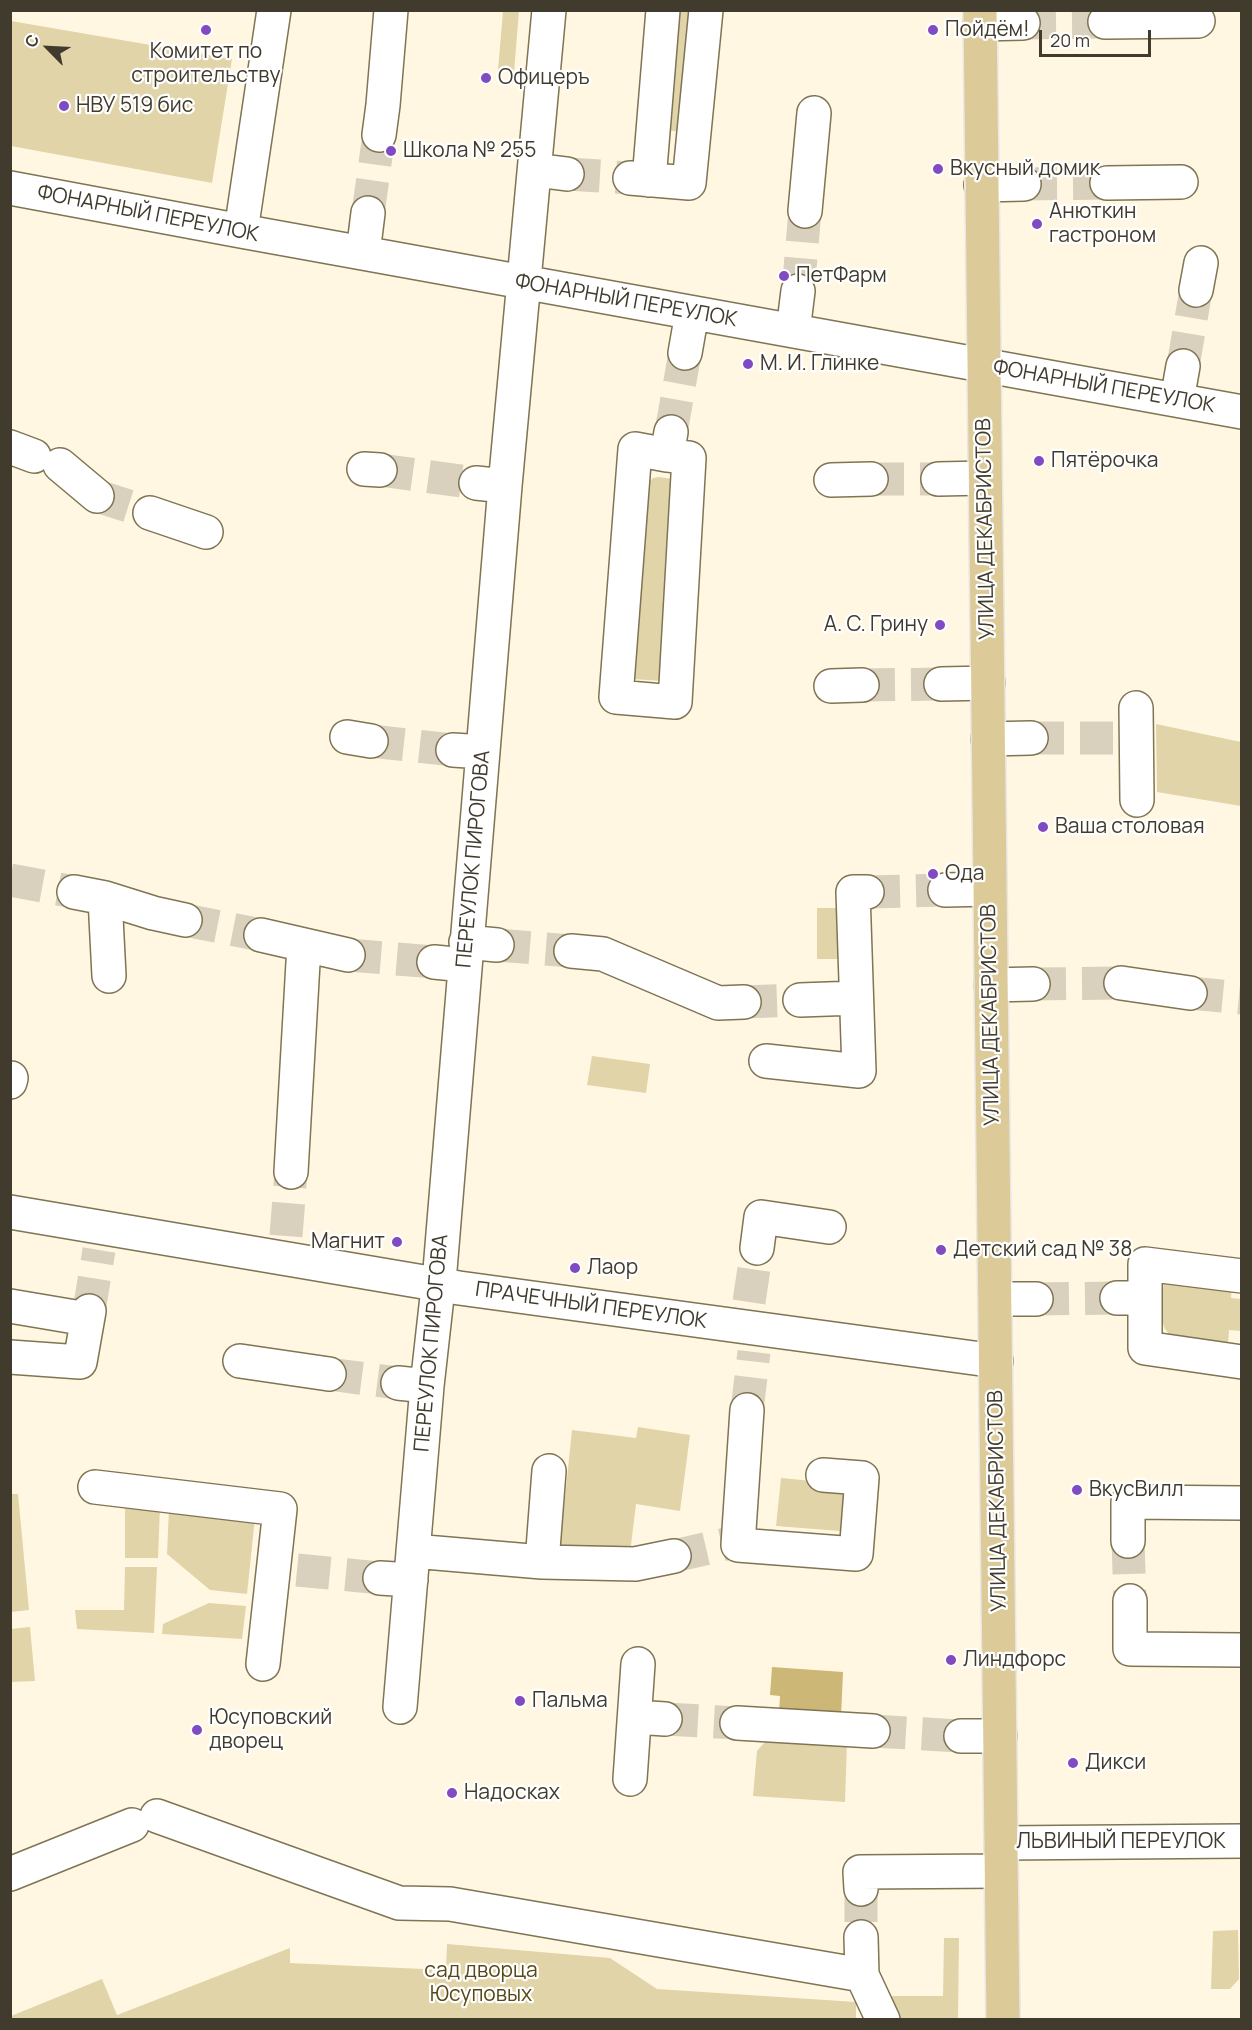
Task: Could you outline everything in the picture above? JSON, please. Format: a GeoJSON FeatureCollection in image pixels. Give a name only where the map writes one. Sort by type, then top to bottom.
{"type":"FeatureCollection","features":[{"type":"Feature","properties":{"kind":"main road","name":"УЛИЦА ДЕКАБРИСТОВ"},"geometry":{"type":"LineString","coordinates":[[980,17],[1003,2019]]}},
{"type":"Feature","properties":{"kind":"street"},"geometry":{"type":"LineString","coordinates":[[241,231],[274,10]]}},
{"type":"Feature","properties":{"kind":"street"},"geometry":{"type":"LineString","coordinates":[[379,135],[391,10]]}},
{"type":"Feature","properties":{"kind":"street","name":"ПЕРЕУЛОК ПИРОГОВА"},"geometry":{"type":"LineString","coordinates":[[400,1707],[401,1570],[412,1385],[438,1284],[465,953],[468,751],[491,484],[525,282],[549,10]]}},
{"type":"Feature","properties":{"kind":"street"},"geometry":{"type":"LineString","coordinates":[[663,10],[640,179],[689,183],[706,10]]}},
{"type":"Feature","properties":{"kind":"street"},"geometry":{"type":"LineString","coordinates":[[980,17],[1023,23]]}},
{"type":"Feature","properties":{"kind":"street"},"geometry":{"type":"LineString","coordinates":[[1105,22],[1198,21]]}},
{"type":"Feature","properties":{"kind":"street"},"geometry":{"type":"LineString","coordinates":[[805,211],[814,113]]}},
{"type":"Feature","properties":{"kind":"street"},"geometry":{"type":"LineString","coordinates":[[534,170],[567,174]]}},
{"type":"Feature","properties":{"kind":"street"},"geometry":{"type":"LineString","coordinates":[[1107,183],[1181,182]]}},
{"type":"Feature","properties":{"kind":"street"},"geometry":{"type":"LineString","coordinates":[[981,185],[1024,184]]}},
{"type":"Feature","properties":{"kind":"street","name":"ФОНАРНЫЙ ПЕРЕУЛОК"},"geometry":{"type":"LineString","coordinates":[[10,188],[1242,412]]}},
{"type":"Feature","properties":{"kind":"street"},"geometry":{"type":"LineString","coordinates":[[363,253],[368,213]]}},
{"type":"Feature","properties":{"kind":"street"},"geometry":{"type":"LineString","coordinates":[[793,331],[798,291]]}},
{"type":"Feature","properties":{"kind":"street"},"geometry":{"type":"LineString","coordinates":[[685,353],[692,313]]}},
{"type":"Feature","properties":{"kind":"street"},"geometry":{"type":"LineString","coordinates":[[1177,400],[1183,366]]}},
{"type":"Feature","properties":{"kind":"street"},"geometry":{"type":"LineString","coordinates":[[669,443],[689,458],[675,702],[616,697],[636,449],[669,443]]}},
{"type":"Feature","properties":{"kind":"street"},"geometry":{"type":"LineString","coordinates":[[35,456],[97,496]]}},
{"type":"Feature","properties":{"kind":"street"},"geometry":{"type":"LineString","coordinates":[[938,479],[985,478]]}},
{"type":"Feature","properties":{"kind":"street"},"geometry":{"type":"LineString","coordinates":[[831,480],[871,479]]}},
{"type":"Feature","properties":{"kind":"street"},"geometry":{"type":"LineString","coordinates":[[150,513],[206,532]]}},
{"type":"Feature","properties":{"kind":"street"},"geometry":{"type":"LineString","coordinates":[[941,684],[988,682]]}},
{"type":"Feature","properties":{"kind":"street"},"geometry":{"type":"LineString","coordinates":[[1136,708],[1127,740],[1137,800]]}},
{"type":"Feature","properties":{"kind":"street"},"geometry":{"type":"LineString","coordinates":[[988,739],[1031,738]]}},
{"type":"Feature","properties":{"kind":"street"},"geometry":{"type":"LineString","coordinates":[[945,890],[990,889]]}},
{"type":"Feature","properties":{"kind":"street"},"geometry":{"type":"LineString","coordinates":[[766,1061],[859,1071],[854,892],[867,892]]}},
{"type":"Feature","properties":{"kind":"street"},"geometry":{"type":"LineString","coordinates":[[110,976],[90,895],[185,920]]}},
{"type":"Feature","properties":{"kind":"street"},"geometry":{"type":"LineString","coordinates":[[261,935],[348,955]]}},
{"type":"Feature","properties":{"kind":"street"},"geometry":{"type":"LineString","coordinates":[[291,1172],[304,945]]}},
{"type":"Feature","properties":{"kind":"street"},"geometry":{"type":"LineString","coordinates":[[571,951],[603,954],[718,1003],[744,1002]]}},
{"type":"Feature","properties":{"kind":"street"},"geometry":{"type":"LineString","coordinates":[[1121,983],[1190,993]]}},
{"type":"Feature","properties":{"kind":"street"},"geometry":{"type":"LineString","coordinates":[[991,985],[1033,984]]}},
{"type":"Feature","properties":{"kind":"street"},"geometry":{"type":"LineString","coordinates":[[800,1000],[856,998]]}},
{"type":"Feature","properties":{"kind":"street","name":"ПРАЧЕЧНЫЙ ПЕРЕУЛОК"},"geometry":{"type":"LineString","coordinates":[[10,1212],[101,1239],[285,1247],[438,1284],[996,1361]]}},
{"type":"Feature","properties":{"kind":"street"},"geometry":{"type":"LineString","coordinates":[[757,1248],[761,1217],[829,1227]]}},
{"type":"Feature","properties":{"kind":"street"},"geometry":{"type":"LineString","coordinates":[[1242,1276],[1145,1264],[1131,1298],[1145,1348],[1242,1362]]}},
{"type":"Feature","properties":{"kind":"street"},"geometry":{"type":"LineString","coordinates":[[995,1299],[1036,1299]]}},
{"type":"Feature","properties":{"kind":"street"},"geometry":{"type":"LineString","coordinates":[[10,1306],[88,1315],[80,1362],[10,1357]]}},
{"type":"Feature","properties":{"kind":"street"},"geometry":{"type":"LineString","coordinates":[[240,1361],[329,1374]]}},
{"type":"Feature","properties":{"kind":"street"},"geometry":{"type":"LineString","coordinates":[[747,1410],[732,1545],[856,1554],[862,1478],[823,1475]]}},
{"type":"Feature","properties":{"kind":"street"},"geometry":{"type":"LineString","coordinates":[[542,1562],[549,1471]]}},
{"type":"Feature","properties":{"kind":"street"},"geometry":{"type":"LineString","coordinates":[[95,1487],[280,1509],[285,1569],[263,1664]]}},
{"type":"Feature","properties":{"kind":"street"},"geometry":{"type":"LineString","coordinates":[[1128,1541],[1128,1502],[1242,1503]]}},
{"type":"Feature","properties":{"kind":"street"},"geometry":{"type":"LineString","coordinates":[[401,1570],[542,1562],[635,1564],[674,1556]]}},
{"type":"Feature","properties":{"kind":"street"},"geometry":{"type":"LineString","coordinates":[[1130,1601],[1130,1648],[1242,1650]]}},
{"type":"Feature","properties":{"kind":"street"},"geometry":{"type":"LineString","coordinates":[[630,1779],[650,1718],[638,1664]]}},
{"type":"Feature","properties":{"kind":"street"},"geometry":{"type":"LineString","coordinates":[[737,1723],[873,1731]]}},
{"type":"Feature","properties":{"kind":"street"},"geometry":{"type":"LineString","coordinates":[[961,1736],[1000,1736]]}},
{"type":"Feature","properties":{"kind":"street"},"geometry":{"type":"LineString","coordinates":[[10,1874],[145,1821],[399,1903],[450,1904],[862,1975]]}},
{"type":"Feature","properties":{"kind":"street","name":"ЛЬВИНЫЙ ПЕРЕУЛОК"},"geometry":{"type":"LineString","coordinates":[[861,1889],[860,1872],[1001,1857],[1242,1841]]}},
{"type":"Feature","properties":{"kind":"street"},"geometry":{"type":"LineString","coordinates":[[861,1937],[862,1975],[883,2019]]}},
{"type":"Feature","properties":{"kind":"green space"},"geometry":{"type":"Polygon","coordinates":[[[503,11],[519,11],[514,72],[498,70],[503,11]]]}},
{"type":"Feature","properties":{"kind":"green space"},"geometry":{"type":"Polygon","coordinates":[[[673,11],[696,11],[685,132],[663,130],[673,11]]]}},
{"type":"Feature","properties":{"kind":"green space"},"geometry":{"type":"Polygon","coordinates":[[[11,21],[232,59],[212,183],[11,146],[11,21]]]}},
{"type":"Feature","properties":{"kind":"green space"},"geometry":{"type":"Polygon","coordinates":[[[659,477],[672,479],[662,681],[632,679],[649,482],[659,477]]]}},
{"type":"Feature","properties":{"kind":"green space"},"geometry":{"type":"Polygon","coordinates":[[[1156,724],[1241,742],[1241,806],[1157,792],[1156,724]]]}},
{"type":"Feature","properties":{"kind":"green space"},"geometry":{"type":"Polygon","coordinates":[[[817,908],[840,908],[841,959],[817,959],[817,908]]]}},
{"type":"Feature","properties":{"kind":"green space"},"geometry":{"type":"Polygon","coordinates":[[[592,1056],[650,1064],[646,1093],[587,1085],[592,1056]]]}},
{"type":"Feature","properties":{"kind":"green space"},"geometry":{"type":"Polygon","coordinates":[[[1165,1281],[1232,1283],[1231,1298],[1241,1299],[1241,1331],[1229,1330],[1228,1345],[1172,1338],[1161,1318],[1161,1294],[1165,1281]]]}},
{"type":"Feature","properties":{"kind":"green space"},"geometry":{"type":"Polygon","coordinates":[[[638,1427],[690,1435],[680,1511],[636,1504],[630,1553],[560,1547],[572,1430],[636,1438],[638,1427]]]}},
{"type":"Feature","properties":{"kind":"green space"},"geometry":{"type":"Polygon","coordinates":[[[781,1478],[844,1484],[840,1531],[776,1526],[781,1478]]]}},
{"type":"Feature","properties":{"kind":"green space"},"geometry":{"type":"Polygon","coordinates":[[[11,1494],[18,1494],[29,1610],[11,1612],[11,1494]]]}},
{"type":"Feature","properties":{"kind":"green space"},"geometry":{"type":"Polygon","coordinates":[[[125,1502],[160,1507],[158,1558],[125,1558],[125,1502]]]}},
{"type":"Feature","properties":{"kind":"green space"},"geometry":{"type":"Polygon","coordinates":[[[169,1508],[255,1518],[247,1594],[210,1590],[167,1554],[169,1508]]]}},
{"type":"Feature","properties":{"kind":"green space"},"geometry":{"type":"Polygon","coordinates":[[[125,1567],[157,1567],[154,1633],[77,1629],[75,1610],[124,1610],[125,1567]]]}},
{"type":"Feature","properties":{"kind":"green space"},"geometry":{"type":"Polygon","coordinates":[[[209,1603],[246,1606],[242,1639],[162,1634],[163,1624],[209,1603]]]}},
{"type":"Feature","properties":{"kind":"green space"},"geometry":{"type":"Polygon","coordinates":[[[30,1627],[35,1681],[11,1682],[11,1629],[30,1627]]]}},
{"type":"Feature","properties":{"kind":"green space"},"geometry":{"type":"Polygon","coordinates":[[[771,1739],[847,1742],[845,1802],[753,1796],[757,1751],[771,1739]]]}},
{"type":"Feature","properties":{"kind":"green space"},"geometry":{"type":"Polygon","coordinates":[[[1238,1930],[1239,1979],[1230,1989],[1211,1989],[1213,1931],[1238,1930]]]}},
{"type":"Feature","properties":{"kind":"green space"},"geometry":{"type":"Polygon","coordinates":[[[944,1938],[959,1938],[958,2019],[897,2019],[881,1996],[943,1996],[944,1938]]]}},
{"type":"Feature","properties":{"kind":"green space","name":"сад дворца Юсуповых"},"geometry":{"type":"Polygon","coordinates":[[[447,1944],[610,1958],[657,1989],[856,2002],[856,2019],[11,2019],[11,2016],[102,1979],[117,2015],[290,1948],[290,1963],[446,1970],[447,1944]]]}},
{"type":"Feature","properties":{"kind":"shaded area"},"geometry":{"type":"Polygon","coordinates":[[[772,1667],[843,1672],[841,1717],[779,1713],[780,1696],[770,1695],[772,1667]]]}},
{"type":"Feature","properties":{"kind":"tunnel"},"geometry":{"type":"LineString","coordinates":[[1023,23],[1105,22]]}},
{"type":"Feature","properties":{"kind":"tunnel"},"geometry":{"type":"LineString","coordinates":[[368,213],[379,135]]}},
{"type":"Feature","properties":{"kind":"tunnel"},"geometry":{"type":"LineString","coordinates":[[567,174],[630,178]]}},
{"type":"Feature","properties":{"kind":"tunnel"},"geometry":{"type":"LineString","coordinates":[[1024,184],[1107,183]]}},
{"type":"Feature","properties":{"kind":"tunnel"},"geometry":{"type":"LineString","coordinates":[[798,291],[805,211]]}},
{"type":"Feature","properties":{"kind":"tunnel"},"geometry":{"type":"LineString","coordinates":[[1183,366],[1196,290]]}},
{"type":"Feature","properties":{"kind":"tunnel"},"geometry":{"type":"LineString","coordinates":[[671,432],[685,353]]}},
{"type":"Feature","properties":{"kind":"tunnel"},"geometry":{"type":"LineString","coordinates":[[380,470],[476,483]]}},
{"type":"Feature","properties":{"kind":"tunnel"},"geometry":{"type":"LineString","coordinates":[[871,479],[938,479]]}},
{"type":"Feature","properties":{"kind":"tunnel"},"geometry":{"type":"LineString","coordinates":[[97,496],[150,513]]}},
{"type":"Feature","properties":{"kind":"tunnel"},"geometry":{"type":"LineString","coordinates":[[862,685],[941,684]]}},
{"type":"Feature","properties":{"kind":"tunnel"},"geometry":{"type":"LineString","coordinates":[[1031,738],[1117,738]]}},
{"type":"Feature","properties":{"kind":"tunnel"},"geometry":{"type":"LineString","coordinates":[[371,741],[453,750]]}},
{"type":"Feature","properties":{"kind":"tunnel"},"geometry":{"type":"LineString","coordinates":[[10,880],[74,892]]}},
{"type":"Feature","properties":{"kind":"tunnel"},"geometry":{"type":"LineString","coordinates":[[867,892],[945,890]]}},
{"type":"Feature","properties":{"kind":"tunnel"},"geometry":{"type":"LineString","coordinates":[[185,920],[261,935]]}},
{"type":"Feature","properties":{"kind":"tunnel"},"geometry":{"type":"LineString","coordinates":[[497,945],[571,951]]}},
{"type":"Feature","properties":{"kind":"tunnel"},"geometry":{"type":"LineString","coordinates":[[348,955],[434,962]]}},
{"type":"Feature","properties":{"kind":"tunnel"},"geometry":{"type":"LineString","coordinates":[[1033,984],[1121,983]]}},
{"type":"Feature","properties":{"kind":"tunnel"},"geometry":{"type":"LineString","coordinates":[[1190,993],[1242,998]]}},
{"type":"Feature","properties":{"kind":"tunnel"},"geometry":{"type":"LineString","coordinates":[[744,1002],[800,1000]]}},
{"type":"Feature","properties":{"kind":"tunnel"},"geometry":{"type":"LineString","coordinates":[[286,1236],[291,1172]]}},
{"type":"Feature","properties":{"kind":"tunnel"},"geometry":{"type":"LineString","coordinates":[[749,1302],[757,1248]]}},
{"type":"Feature","properties":{"kind":"tunnel"},"geometry":{"type":"LineString","coordinates":[[89,1311],[99,1250]]}},
{"type":"Feature","properties":{"kind":"tunnel"},"geometry":{"type":"LineString","coordinates":[[1036,1299],[1117,1298]]}},
{"type":"Feature","properties":{"kind":"tunnel"},"geometry":{"type":"LineString","coordinates":[[747,1410],[754,1352]]}},
{"type":"Feature","properties":{"kind":"tunnel"},"geometry":{"type":"LineString","coordinates":[[329,1374],[398,1383]]}},
{"type":"Feature","properties":{"kind":"tunnel"},"geometry":{"type":"LineString","coordinates":[[1128,1541],[1130,1601]]}},
{"type":"Feature","properties":{"kind":"tunnel"},"geometry":{"type":"LineString","coordinates":[[674,1556],[726,1544]]}},
{"type":"Feature","properties":{"kind":"tunnel"},"geometry":{"type":"LineString","coordinates":[[297,1570],[380,1578]]}},
{"type":"Feature","properties":{"kind":"tunnel"},"geometry":{"type":"LineString","coordinates":[[665,1719],[737,1723]]}},
{"type":"Feature","properties":{"kind":"tunnel"},"geometry":{"type":"LineString","coordinates":[[873,1731],[961,1736]]}},
{"type":"Feature","properties":{"kind":"tunnel"},"geometry":{"type":"LineString","coordinates":[[861,1889],[861,1937]]}},
{"type":"Feature","properties":{"kind":"place","name":"Комитет по строительству"},"geometry":{"type":"Point","coordinates":[206,30]}},
{"type":"Feature","properties":{"kind":"place","name":"Пойдём!"},"geometry":{"type":"Point","coordinates":[933,30]}},
{"type":"Feature","properties":{"kind":"place","name":"Офицеръ"},"geometry":{"type":"Point","coordinates":[486,78]}},
{"type":"Feature","properties":{"kind":"place","name":"НВУ 519 бис"},"geometry":{"type":"Point","coordinates":[64,106]}},
{"type":"Feature","properties":{"kind":"place","name":"Школа № 255"},"geometry":{"type":"Point","coordinates":[391,151]}},
{"type":"Feature","properties":{"kind":"place","name":"Вкусный домик"},"geometry":{"type":"Point","coordinates":[938,169]}},
{"type":"Feature","properties":{"kind":"place","name":"Анюткин гастроном"},"geometry":{"type":"Point","coordinates":[1037,224]}},
{"type":"Feature","properties":{"kind":"place","name":"ПетФарм"},"geometry":{"type":"Point","coordinates":[784,276]}},
{"type":"Feature","properties":{"kind":"place","name":"М. И. Глинке"},"geometry":{"type":"Point","coordinates":[748,364]}},
{"type":"Feature","properties":{"kind":"place","name":"Пятёрочка"},"geometry":{"type":"Point","coordinates":[1039,461]}},
{"type":"Feature","properties":{"kind":"place","name":"А. С. Грину"},"geometry":{"type":"Point","coordinates":[940,625]}},
{"type":"Feature","properties":{"kind":"place","name":"Ваша столовая"},"geometry":{"type":"Point","coordinates":[1043,827]}},
{"type":"Feature","properties":{"kind":"place","name":"Ода"},"geometry":{"type":"Point","coordinates":[933,874]}},
{"type":"Feature","properties":{"kind":"place","name":"Магнит"},"geometry":{"type":"Point","coordinates":[397,1242]}},
{"type":"Feature","properties":{"kind":"place","name":"Детский сад № 38"},"geometry":{"type":"Point","coordinates":[941,1250]}},
{"type":"Feature","properties":{"kind":"place","name":"Лаор"},"geometry":{"type":"Point","coordinates":[575,1268]}},
{"type":"Feature","properties":{"kind":"place","name":"ВкусВилл"},"geometry":{"type":"Point","coordinates":[1077,1490]}},
{"type":"Feature","properties":{"kind":"place","name":"Линдфорс"},"geometry":{"type":"Point","coordinates":[951,1660]}},
{"type":"Feature","properties":{"kind":"place","name":"Пальма"},"geometry":{"type":"Point","coordinates":[520,1701]}},
{"type":"Feature","properties":{"kind":"place","name":"Юсуповский дворец"},"geometry":{"type":"Point","coordinates":[197,1730]}},
{"type":"Feature","properties":{"kind":"place","name":"Дикси"},"geometry":{"type":"Point","coordinates":[1073,1763]}},
{"type":"Feature","properties":{"kind":"place","name":"Надосках"},"geometry":{"type":"Point","coordinates":[452,1793]}}]}
